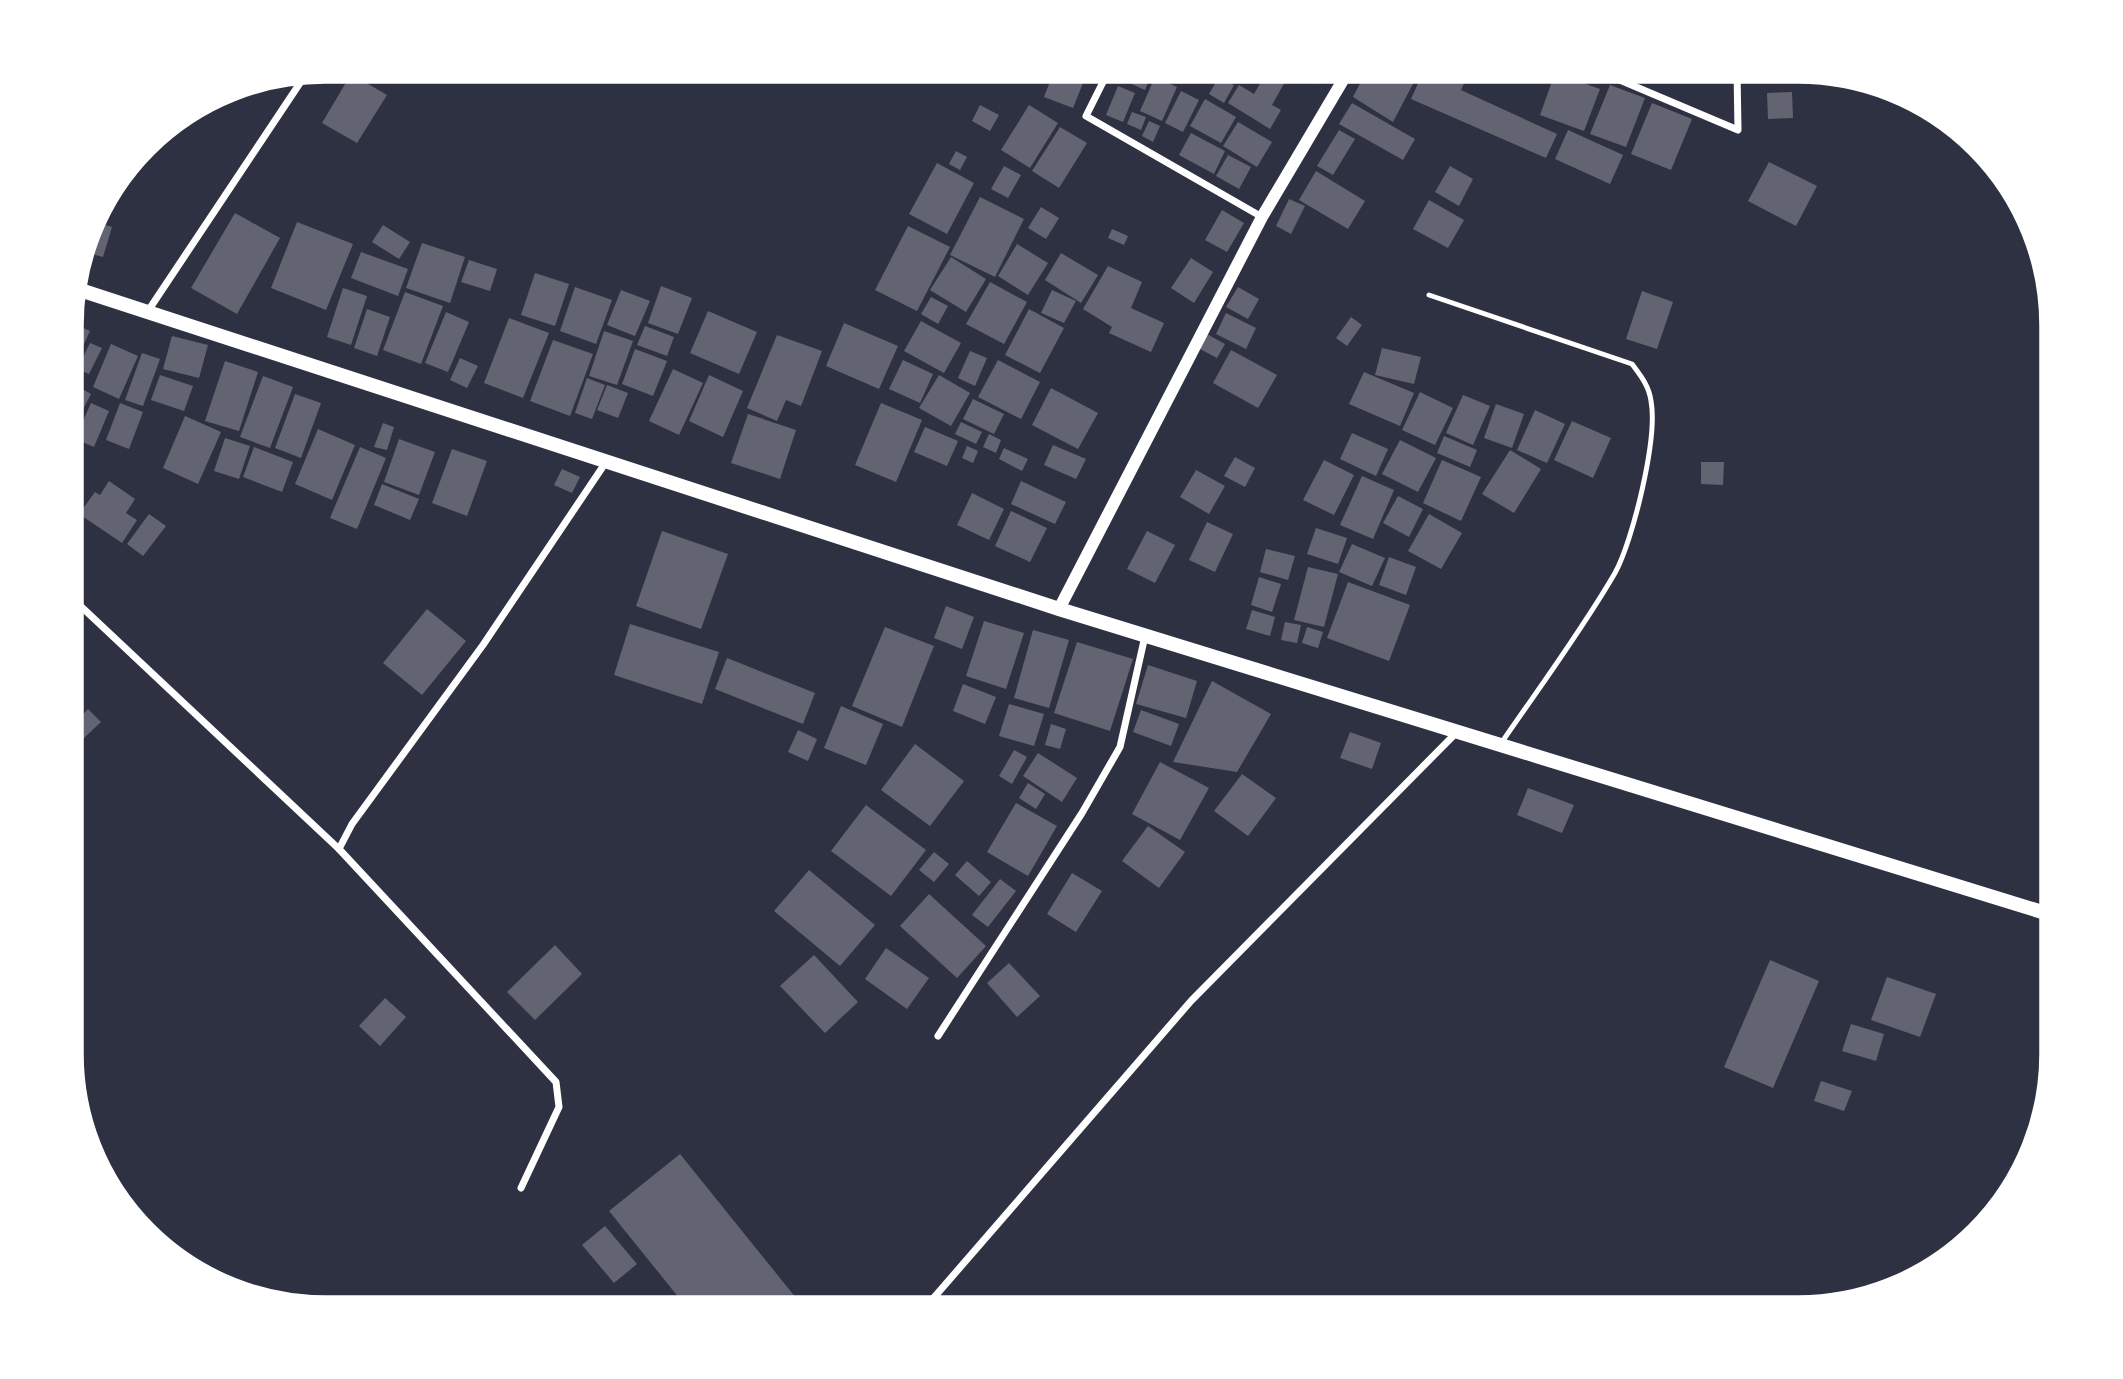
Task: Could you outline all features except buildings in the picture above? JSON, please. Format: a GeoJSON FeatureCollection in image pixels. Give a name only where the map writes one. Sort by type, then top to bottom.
{"type":"FeatureCollection","features":[{"type":"Feature","properties":{"kind":"main road"},"geometry":{"type":"LineString","coordinates":[[84,291],[1059,610],[2040,911]]}},
{"type":"Feature","properties":{"kind":"street"},"geometry":{"type":"LineString","coordinates":[[1103,82],[1086,116],[1262,217]]}},
{"type":"Feature","properties":{"kind":"street"},"geometry":{"type":"LineString","coordinates":[[1059,610],[1262,217],[1342,82]]}},
{"type":"Feature","properties":{"kind":"street"},"geometry":{"type":"LineString","coordinates":[[1625,82],[1738,130],[1737,82]]}},
{"type":"Feature","properties":{"kind":"street"},"geometry":{"type":"LineString","coordinates":[[148,312],[299,84]]}},
{"type":"Feature","properties":{"kind":"street"},"geometry":{"type":"LineString","coordinates":[[339,849],[352,824],[483,645],[607,461]]}},
{"type":"Feature","properties":{"kind":"street"},"geometry":{"type":"LineString","coordinates":[[82,606],[339,849],[556,1082],[559,1107],[521,1188]]}},
{"type":"Feature","properties":{"kind":"street"},"geometry":{"type":"LineString","coordinates":[[938,1036],[1082,813],[1120,747],[1145,636]]}},
{"type":"Feature","properties":{"kind":"street"},"geometry":{"type":"LineString","coordinates":[[935,1297],[1191,1001],[1457,732]]}},
{"type":"Feature","properties":{"kind":"lane"},"geometry":{"type":"LineString","coordinates":[[1429,295],[1632,364],[1646,382],[1652,403],[1650,436],[1638,506],[1616,571],[1500,745]]}}]}
